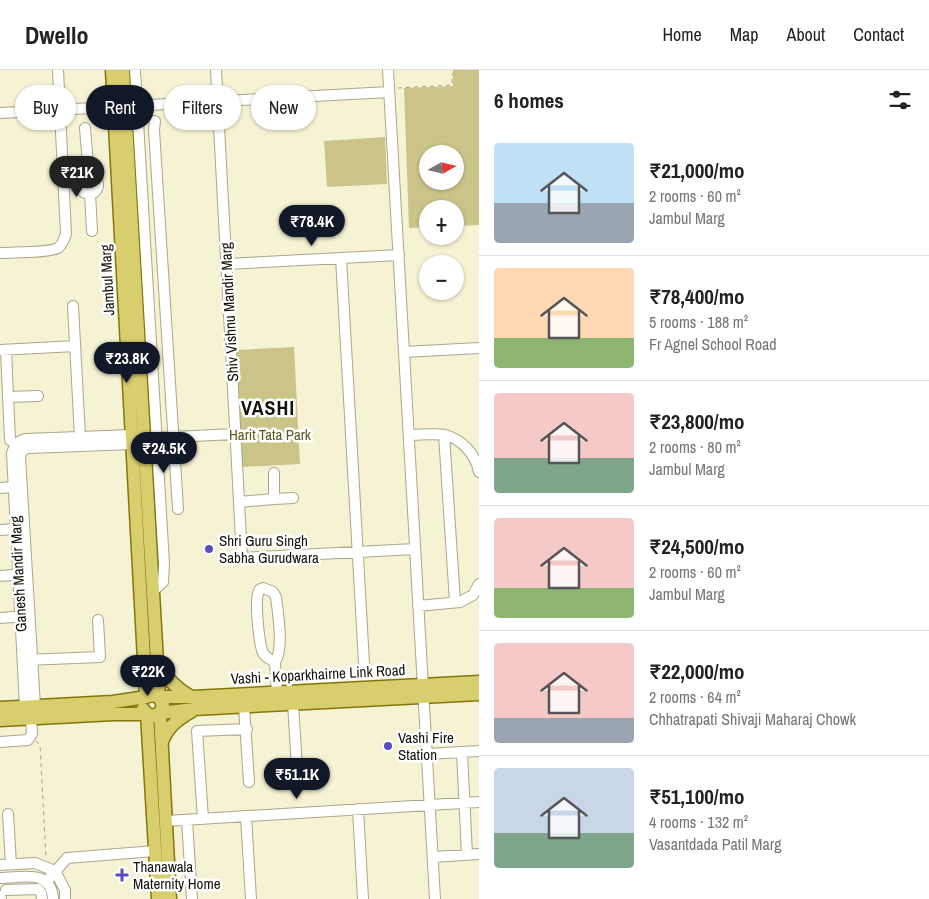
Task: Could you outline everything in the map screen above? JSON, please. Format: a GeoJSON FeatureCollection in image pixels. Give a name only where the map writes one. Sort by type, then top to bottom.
{"type":"FeatureCollection","features":[{"type":"Feature","properties":{"kind":"main road","name":"Jambul Marg"},"geometry":{"type":"LineString","coordinates":[[112,70],[117,85]]}},
{"type":"Feature","properties":{"kind":"main road","name":"Jambul Marg"},"geometry":{"type":"LineString","coordinates":[[122,70],[123,85]]}},
{"type":"Feature","properties":{"kind":"main road","name":"Jambul Marg"},"geometry":{"type":"LineString","coordinates":[[126,130],[152,697]]}},
{"type":"Feature","properties":{"kind":"main road","name":"Jambul Marg"},"geometry":{"type":"LineString","coordinates":[[141,439],[153,591],[150,661]]}},
{"type":"Feature","properties":{"kind":"main road"},"geometry":{"type":"LineString","coordinates":[[148,744],[137,721],[114,708],[136,691],[150,661],[193,703],[170,726],[165,733],[162,743]]}},
{"type":"Feature","properties":{"kind":"main road","name":"Vashi - Koparkhairne Link Road"},"geometry":{"type":"LineString","coordinates":[[114,708],[152,697],[193,703],[244,707],[293,704],[423,691],[479,682]]}},
{"type":"Feature","properties":{"kind":"main road","name":"Vashi - Koparkhairne Link Road"},"geometry":{"type":"LineString","coordinates":[[0,708],[30,711],[114,708],[153,713],[193,703],[277,693],[423,691],[479,694]]}},
{"type":"Feature","properties":{"kind":"main road"},"geometry":{"type":"LineString","coordinates":[[158,899],[148,744],[153,713],[163,705],[152,697],[143,706],[153,713],[162,743],[170,899]]}},
{"type":"Feature","properties":{"kind":"main road","name":"Vashi - Koparkhairne Link Road"},"geometry":{"type":"LineString","coordinates":[[0,720],[30,711]]}},
{"type":"Feature","properties":{"kind":"street"},"geometry":{"type":"LineString","coordinates":[[58,70],[59,85]]}},
{"type":"Feature","properties":{"kind":"street"},"geometry":{"type":"LineString","coordinates":[[132,85],[136,70]]}},
{"type":"Feature","properties":{"kind":"street","name":"Shiv Vishnu Mandir Marg"},"geometry":{"type":"LineString","coordinates":[[216,70],[217,85]]}},
{"type":"Feature","properties":{"kind":"street"},"geometry":{"type":"LineString","coordinates":[[388,70],[435,899]]}},
{"type":"Feature","properties":{"kind":"street"},"geometry":{"type":"LineString","coordinates":[[241,101],[389,91]]}},
{"type":"Feature","properties":{"kind":"street"},"geometry":{"type":"LineString","coordinates":[[0,114],[15,113]]}},
{"type":"Feature","properties":{"kind":"street"},"geometry":{"type":"LineString","coordinates":[[154,125],[175,437],[178,509]]}},
{"type":"Feature","properties":{"kind":"street"},"geometry":{"type":"LineString","coordinates":[[85,128],[89,176]]}},
{"type":"Feature","properties":{"kind":"street"},"geometry":{"type":"LineString","coordinates":[[0,253],[48,250],[57,248],[63,242],[66,234],[61,130]]}},
{"type":"Feature","properties":{"kind":"street"},"geometry":{"type":"LineString","coordinates":[[139,130],[141,439]]}},
{"type":"Feature","properties":{"kind":"street","name":"Shiv Vishnu Mandir Marg"},"geometry":{"type":"LineString","coordinates":[[219,130],[242,558],[415,548]]}},
{"type":"Feature","properties":{"kind":"street"},"geometry":{"type":"LineString","coordinates":[[89,176],[102,184],[90,193],[83,192],[80,185],[82,178],[89,176]]}},
{"type":"Feature","properties":{"kind":"street"},"geometry":{"type":"LineString","coordinates":[[64,186],[80,185]]}},
{"type":"Feature","properties":{"kind":"street"},"geometry":{"type":"LineString","coordinates":[[90,193],[92,232]]}},
{"type":"Feature","properties":{"kind":"street"},"geometry":{"type":"LineString","coordinates":[[226,264],[398,255]]}},
{"type":"Feature","properties":{"kind":"street"},"geometry":{"type":"LineString","coordinates":[[341,258],[364,663]]}},
{"type":"Feature","properties":{"kind":"street"},"geometry":{"type":"LineString","coordinates":[[73,306],[80,437]]}},
{"type":"Feature","properties":{"kind":"street"},"geometry":{"type":"LineString","coordinates":[[12,443],[3,350],[75,346]]}},
{"type":"Feature","properties":{"kind":"street"},"geometry":{"type":"LineString","coordinates":[[404,352],[479,348]]}},
{"type":"Feature","properties":{"kind":"street"},"geometry":{"type":"LineString","coordinates":[[8,397],[38,396]]}},
{"type":"Feature","properties":{"kind":"street"},"geometry":{"type":"LineString","coordinates":[[12,443],[28,448],[235,434]]}},
{"type":"Feature","properties":{"kind":"street"},"geometry":{"type":"LineString","coordinates":[[409,436],[444,435],[461,442],[472,453],[479,472]]}},
{"type":"Feature","properties":{"kind":"street"},"geometry":{"type":"LineString","coordinates":[[444,435],[455,602]]}},
{"type":"Feature","properties":{"kind":"street"},"geometry":{"type":"LineString","coordinates":[[12,443],[25,439],[80,437],[141,439]]}},
{"type":"Feature","properties":{"kind":"street","name":"Ganesh Mandir Marg"},"geometry":{"type":"LineString","coordinates":[[12,443],[14,487],[23,574],[30,737]]}},
{"type":"Feature","properties":{"kind":"street","name":"Ganesh Mandir Marg"},"geometry":{"type":"LineString","coordinates":[[12,443],[20,457],[19,536]]}},
{"type":"Feature","properties":{"kind":"street"},"geometry":{"type":"LineString","coordinates":[[274,474],[274,499]]}},
{"type":"Feature","properties":{"kind":"street"},"geometry":{"type":"LineString","coordinates":[[0,488],[14,487]]}},
{"type":"Feature","properties":{"kind":"street"},"geometry":{"type":"LineString","coordinates":[[238,502],[293,498]]}},
{"type":"Feature","properties":{"kind":"street"},"geometry":{"type":"LineString","coordinates":[[0,530],[19,536]]}},
{"type":"Feature","properties":{"kind":"street"},"geometry":{"type":"LineString","coordinates":[[0,576],[23,574]]}},
{"type":"Feature","properties":{"kind":"street"},"geometry":{"type":"LineString","coordinates":[[418,606],[460,602],[473,595],[479,584]]}},
{"type":"Feature","properties":{"kind":"street"},"geometry":{"type":"LineString","coordinates":[[275,662],[267,658],[262,651],[259,634],[257,596],[263,588],[273,592],[276,597],[279,645],[278,657],[275,662],[277,693]]}},
{"type":"Feature","properties":{"kind":"street"},"geometry":{"type":"LineString","coordinates":[[0,618],[25,616]]}},
{"type":"Feature","properties":{"kind":"street"},"geometry":{"type":"LineString","coordinates":[[28,660],[100,657],[98,620]]}},
{"type":"Feature","properties":{"kind":"street"},"geometry":{"type":"LineString","coordinates":[[293,704],[297,768]]}},
{"type":"Feature","properties":{"kind":"street"},"geometry":{"type":"LineString","coordinates":[[244,707],[247,729],[248,782]]}},
{"type":"Feature","properties":{"kind":"street"},"geometry":{"type":"LineString","coordinates":[[203,819],[197,730],[247,729]]}},
{"type":"Feature","properties":{"kind":"street"},"geometry":{"type":"LineString","coordinates":[[0,742],[25,740],[30,737]]}},
{"type":"Feature","properties":{"kind":"street"},"geometry":{"type":"LineString","coordinates":[[427,754],[479,751]]}},
{"type":"Feature","properties":{"kind":"street"},"geometry":{"type":"LineString","coordinates":[[462,752],[466,855]]}},
{"type":"Feature","properties":{"kind":"street"},"geometry":{"type":"LineString","coordinates":[[166,821],[479,802]]}},
{"type":"Feature","properties":{"kind":"street"},"geometry":{"type":"LineString","coordinates":[[358,809],[363,899]]}},
{"type":"Feature","properties":{"kind":"street"},"geometry":{"type":"LineString","coordinates":[[8,814],[12,864]]}},
{"type":"Feature","properties":{"kind":"street"},"geometry":{"type":"LineString","coordinates":[[246,816],[250,899]]}},
{"type":"Feature","properties":{"kind":"street"},"geometry":{"type":"LineString","coordinates":[[187,820],[192,899]]}},
{"type":"Feature","properties":{"kind":"street"},"geometry":{"type":"LineString","coordinates":[[47,881],[51,869],[71,856],[155,851]]}},
{"type":"Feature","properties":{"kind":"street"},"geometry":{"type":"LineString","coordinates":[[432,857],[479,854]]}},
{"type":"Feature","properties":{"kind":"street"},"geometry":{"type":"LineString","coordinates":[[0,865],[35,863],[51,869],[65,890],[65,899]]}},
{"type":"Feature","properties":{"kind":"street"},"geometry":{"type":"LineString","coordinates":[[42,899],[42,893],[38,889],[3,896],[3,878],[36,876],[47,881],[52,891],[52,899]]}},
{"type":"Feature","properties":{"kind":"path"},"geometry":{"type":"LineString","coordinates":[[389,91],[452,85],[452,75],[455,70]]}},
{"type":"Feature","properties":{"kind":"path"},"geometry":{"type":"LineString","coordinates":[[30,737],[40,745],[51,869]]}},
{"type":"Feature","properties":{"kind":"green space"},"geometry":{"type":"Polygon","coordinates":[[[453,70],[479,70],[479,225],[464,226],[464,200],[419,200],[419,227],[409,228],[404,88],[453,86],[453,70]]]}},
{"type":"Feature","properties":{"kind":"green space"},"geometry":{"type":"Polygon","coordinates":[[[385,137],[387,184],[327,187],[324,141],[385,137]]]}},
{"type":"Feature","properties":{"kind":"green space","name":"Harit Tata Park"},"geometry":{"type":"Polygon","coordinates":[[[294,347],[300,464],[242,467],[236,350],[294,347]]]}},
{"type":"Feature","properties":{"kind":"place","name":"Shri Guru Singh Sabha Gurudwara"},"geometry":{"type":"Point","coordinates":[209,549]}},
{"type":"Feature","properties":{"kind":"place","name":"Vashi Fire Station"},"geometry":{"type":"Point","coordinates":[388,746]}},
{"type":"Feature","properties":{"kind":"place","name":"Thanawala Maternity Home"},"geometry":{"type":"Point","coordinates":[122,875]}},
{"type":"Feature","properties":{"kind":"district","name":"VASHI"},"geometry":{"type":"Point","coordinates":[268,407]}}]}
